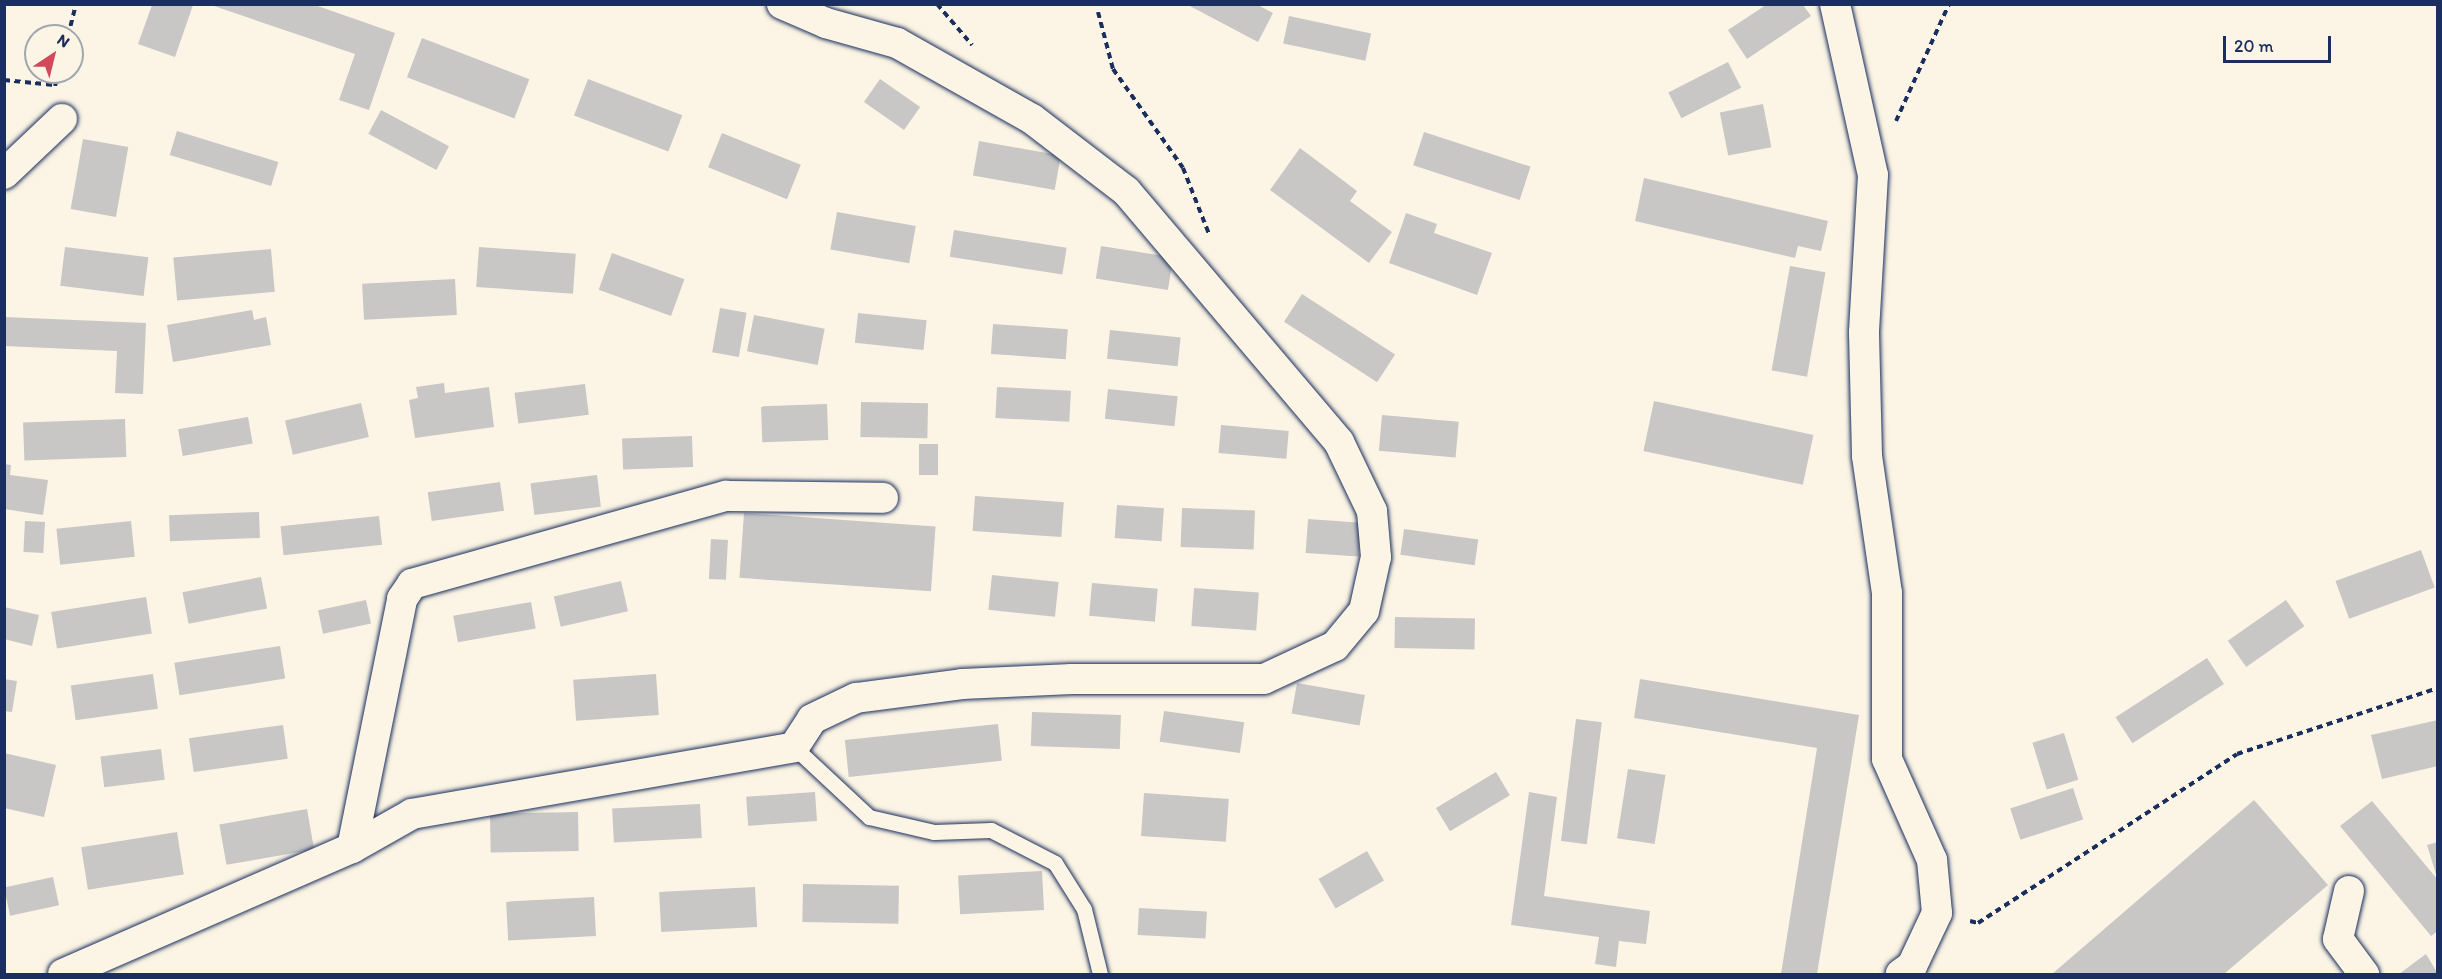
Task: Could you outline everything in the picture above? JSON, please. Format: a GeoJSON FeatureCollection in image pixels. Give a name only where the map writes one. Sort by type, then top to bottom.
{"type":"FeatureCollection","features":[{"type":"Feature","properties":{"kind":"street"},"geometry":{"type":"LineString","coordinates":[[63,975],[352,848],[412,814],[794,747],[812,719],[856,698],[973,683],[1072,679],[1264,679],[1335,646],[1364,611],[1376,557],[1372,512],[1339,442],[1126,191],[1032,119],[897,43],[826,23],[782,4]]}},
{"type":"Feature","properties":{"kind":"street"},"geometry":{"type":"LineString","coordinates":[[1835,4],[1873,174],[1864,333],[1867,456],[1887,593],[1887,759],[1932,861],[1937,914],[1912,966],[1901,975]]}},
{"type":"Feature","properties":{"kind":"street"},"geometry":{"type":"LineString","coordinates":[[4,174],[62,119]]}},
{"type":"Feature","properties":{"kind":"street"},"geometry":{"type":"LineString","coordinates":[[352,848],[402,599],[412,584],[726,496],[883,498]]}},
{"type":"Feature","properties":{"kind":"street"},"geometry":{"type":"LineString","coordinates":[[2349,891],[2338,939],[2364,975]]}},
{"type":"Feature","properties":{"kind":"lane"},"geometry":{"type":"LineString","coordinates":[[794,747],[869,816],[934,832],[991,830],[1055,863],[1084,909],[1100,975]]}},
{"type":"Feature","properties":{"kind":"path"},"geometry":{"type":"LineString","coordinates":[[71,24],[76,4]]}},
{"type":"Feature","properties":{"kind":"path"},"geometry":{"type":"LineString","coordinates":[[1894,125],[1949,4]]}},
{"type":"Feature","properties":{"kind":"path"},"geometry":{"type":"LineString","coordinates":[[1098,12],[1113,69],[1183,168],[1212,243]]}},
{"type":"Feature","properties":{"kind":"path"},"geometry":{"type":"LineString","coordinates":[[4,80],[55,85]]}},
{"type":"Feature","properties":{"kind":"path"},"geometry":{"type":"LineString","coordinates":[[1937,914],[1978,923],[2237,754],[2438,688]]}},
{"type":"Feature","properties":{"kind":"building"},"geometry":{"type":"Polygon","coordinates":[[[312,4],[395,33],[369,110],[339,100],[355,54],[211,5],[312,4]]]}},
{"type":"Feature","properties":{"kind":"building"},"geometry":{"type":"Polygon","coordinates":[[[1186,4],[1256,4],[1273,13],[1258,42],[1186,4]]]}},
{"type":"Feature","properties":{"kind":"building"},"geometry":{"type":"Polygon","coordinates":[[[152,5],[193,5],[175,57],[138,44],[152,5]]]}},
{"type":"Feature","properties":{"kind":"building"},"geometry":{"type":"Polygon","coordinates":[[[1766,5],[1803,5],[1811,16],[1747,59],[1728,30],[1766,5]]]}},
{"type":"Feature","properties":{"kind":"building"},"geometry":{"type":"Polygon","coordinates":[[[1289,16],[1371,33],[1365,61],[1283,43],[1289,16]]]}},
{"type":"Feature","properties":{"kind":"building"},"geometry":{"type":"Polygon","coordinates":[[[422,38],[529,79],[514,118],[407,77],[422,38]]]}},
{"type":"Feature","properties":{"kind":"building"},"geometry":{"type":"Polygon","coordinates":[[[1728,62],[1741,88],[1681,118],[1668,92],[1728,62]]]}},
{"type":"Feature","properties":{"kind":"building"},"geometry":{"type":"Polygon","coordinates":[[[588,79],[682,115],[668,152],[574,115],[588,79]]]}},
{"type":"Feature","properties":{"kind":"building"},"geometry":{"type":"Polygon","coordinates":[[[880,79],[920,107],[904,130],[864,102],[880,79]]]}},
{"type":"Feature","properties":{"kind":"building"},"geometry":{"type":"Polygon","coordinates":[[[1763,104],[1771,147],[1728,156],[1720,112],[1763,104]]]}},
{"type":"Feature","properties":{"kind":"building"},"geometry":{"type":"Polygon","coordinates":[[[381,110],[449,146],[436,170],[368,134],[381,110]]]}},
{"type":"Feature","properties":{"kind":"building"},"geometry":{"type":"Polygon","coordinates":[[[177,131],[278,162],[271,186],[170,155],[177,131]]]}},
{"type":"Feature","properties":{"kind":"building"},"geometry":{"type":"Polygon","coordinates":[[[1424,132],[1531,167],[1520,200],[1413,165],[1424,132]]]}},
{"type":"Feature","properties":{"kind":"building"},"geometry":{"type":"Polygon","coordinates":[[[722,133],[801,165],[787,199],[708,167],[722,133]]]}},
{"type":"Feature","properties":{"kind":"building"},"geometry":{"type":"Polygon","coordinates":[[[83,139],[128,147],[116,217],[71,209],[83,139]]]}},
{"type":"Feature","properties":{"kind":"building"},"geometry":{"type":"Polygon","coordinates":[[[979,141],[1061,155],[1055,190],[973,175],[979,141]]]}},
{"type":"Feature","properties":{"kind":"building"},"geometry":{"type":"Polygon","coordinates":[[[1300,148],[1357,191],[1350,201],[1392,232],[1369,263],[1270,190],[1300,148]]]}},
{"type":"Feature","properties":{"kind":"building"},"geometry":{"type":"Polygon","coordinates":[[[1644,178],[1828,221],[1821,251],[1798,246],[1795,258],[1635,221],[1644,178]]]}},
{"type":"Feature","properties":{"kind":"building"},"geometry":{"type":"Polygon","coordinates":[[[837,212],[916,226],[909,263],[830,249],[837,212]]]}},
{"type":"Feature","properties":{"kind":"building"},"geometry":{"type":"Polygon","coordinates":[[[1406,213],[1437,224],[1434,233],[1492,253],[1477,295],[1389,263],[1406,213]]]}},
{"type":"Feature","properties":{"kind":"building"},"geometry":{"type":"Polygon","coordinates":[[[954,230],[1067,248],[1062,275],[950,257],[954,230]]]}},
{"type":"Feature","properties":{"kind":"building"},"geometry":{"type":"Polygon","coordinates":[[[1101,246],[1173,257],[1168,290],[1096,279],[1101,246]]]}},
{"type":"Feature","properties":{"kind":"building"},"geometry":{"type":"Polygon","coordinates":[[[65,247],[148,257],[144,296],[60,286],[65,247]]]}},
{"type":"Feature","properties":{"kind":"building"},"geometry":{"type":"Polygon","coordinates":[[[479,247],[576,254],[573,294],[476,287],[479,247]]]}},
{"type":"Feature","properties":{"kind":"building"},"geometry":{"type":"Polygon","coordinates":[[[271,249],[275,292],[177,300],[173,258],[271,249]]]}},
{"type":"Feature","properties":{"kind":"building"},"geometry":{"type":"Polygon","coordinates":[[[612,253],[684,279],[671,316],[599,290],[612,253]]]}},
{"type":"Feature","properties":{"kind":"building"},"geometry":{"type":"Polygon","coordinates":[[[1790,266],[1825,272],[1807,377],[1772,370],[1790,266]]]}},
{"type":"Feature","properties":{"kind":"building"},"geometry":{"type":"Polygon","coordinates":[[[455,279],[457,315],[364,320],[362,284],[455,279]]]}},
{"type":"Feature","properties":{"kind":"building"},"geometry":{"type":"Polygon","coordinates":[[[1302,294],[1395,354],[1377,382],[1284,322],[1302,294]]]}},
{"type":"Feature","properties":{"kind":"building"},"geometry":{"type":"Polygon","coordinates":[[[720,308],[747,313],[739,357],[712,352],[720,308]]]}},
{"type":"Feature","properties":{"kind":"building"},"geometry":{"type":"Polygon","coordinates":[[[252,310],[254,320],[266,317],[271,345],[173,362],[167,325],[252,310]]]}},
{"type":"Feature","properties":{"kind":"building"},"geometry":{"type":"Polygon","coordinates":[[[858,313],[927,320],[923,350],[855,343],[858,313]]]}},
{"type":"Feature","properties":{"kind":"building"},"geometry":{"type":"Polygon","coordinates":[[[754,315],[825,329],[818,365],[747,351],[754,315]]]}},
{"type":"Feature","properties":{"kind":"building"},"geometry":{"type":"Polygon","coordinates":[[[4,317],[146,323],[143,394],[115,393],[117,351],[4,346],[4,317]]]}},
{"type":"Feature","properties":{"kind":"building"},"geometry":{"type":"Polygon","coordinates":[[[993,324],[1068,329],[1066,359],[991,354],[993,324]]]}},
{"type":"Feature","properties":{"kind":"building"},"geometry":{"type":"Polygon","coordinates":[[[1110,330],[1181,337],[1178,366],[1107,359],[1110,330]]]}},
{"type":"Feature","properties":{"kind":"building"},"geometry":{"type":"Polygon","coordinates":[[[444,383],[445,393],[489,387],[494,427],[415,438],[409,400],[418,398],[416,387],[444,383]]]}},
{"type":"Feature","properties":{"kind":"building"},"geometry":{"type":"Polygon","coordinates":[[[585,384],[589,415],[518,423],[515,393],[585,384]]]}},
{"type":"Feature","properties":{"kind":"building"},"geometry":{"type":"Polygon","coordinates":[[[997,387],[1071,391],[1069,422],[995,418],[997,387]]]}},
{"type":"Feature","properties":{"kind":"building"},"geometry":{"type":"Polygon","coordinates":[[[1108,389],[1178,396],[1174,426],[1105,419],[1108,389]]]}},
{"type":"Feature","properties":{"kind":"building"},"geometry":{"type":"Polygon","coordinates":[[[1654,401],[1813,435],[1803,485],[1643,451],[1654,401]]]}},
{"type":"Feature","properties":{"kind":"building"},"geometry":{"type":"Polygon","coordinates":[[[861,402],[928,403],[927,438],[860,437],[861,402]]]}},
{"type":"Feature","properties":{"kind":"building"},"geometry":{"type":"Polygon","coordinates":[[[361,403],[369,437],[293,455],[285,421],[361,403]]]}},
{"type":"Feature","properties":{"kind":"building"},"geometry":{"type":"Polygon","coordinates":[[[827,404],[828,440],[762,442],[761,406],[827,404]]]}},
{"type":"Feature","properties":{"kind":"building"},"geometry":{"type":"Polygon","coordinates":[[[1382,415],[1459,422],[1456,458],[1379,451],[1382,415]]]}},
{"type":"Feature","properties":{"kind":"building"},"geometry":{"type":"Polygon","coordinates":[[[248,417],[253,444],[183,456],[178,429],[248,417]]]}},
{"type":"Feature","properties":{"kind":"building"},"geometry":{"type":"Polygon","coordinates":[[[125,419],[126,457],[24,461],[23,423],[125,419]]]}},
{"type":"Feature","properties":{"kind":"building"},"geometry":{"type":"Polygon","coordinates":[[[1221,425],[1289,431],[1286,459],[1219,453],[1221,425]]]}},
{"type":"Feature","properties":{"kind":"building"},"geometry":{"type":"Polygon","coordinates":[[[692,436],[693,467],[623,469],[622,438],[692,436]]]}},
{"type":"Feature","properties":{"kind":"building"},"geometry":{"type":"Polygon","coordinates":[[[919,444],[938,444],[938,475],[919,475],[919,444]]]}},
{"type":"Feature","properties":{"kind":"building"},"geometry":{"type":"Polygon","coordinates":[[[4,464],[11,465],[10,475],[48,480],[43,515],[4,509],[4,464]]]}},
{"type":"Feature","properties":{"kind":"building"},"geometry":{"type":"Polygon","coordinates":[[[597,475],[601,507],[534,515],[530,483],[597,475]]]}},
{"type":"Feature","properties":{"kind":"building"},"geometry":{"type":"Polygon","coordinates":[[[500,482],[504,511],[432,521],[428,492],[500,482]]]}},
{"type":"Feature","properties":{"kind":"building"},"geometry":{"type":"Polygon","coordinates":[[[975,496],[1064,502],[1061,537],[973,531],[975,496]]]}},
{"type":"Feature","properties":{"kind":"building"},"geometry":{"type":"Polygon","coordinates":[[[1117,505],[1164,508],[1162,541],[1115,538],[1117,505]]]}},
{"type":"Feature","properties":{"kind":"building"},"geometry":{"type":"Polygon","coordinates":[[[1182,508],[1255,511],[1254,550],[1181,547],[1182,508]]]}},
{"type":"Feature","properties":{"kind":"building"},"geometry":{"type":"Polygon","coordinates":[[[259,512],[260,538],[170,541],[169,515],[259,512]]]}},
{"type":"Feature","properties":{"kind":"building"},"geometry":{"type":"Polygon","coordinates":[[[744,513],[936,526],[931,591],[739,578],[744,513]]]}},
{"type":"Feature","properties":{"kind":"building"},"geometry":{"type":"Polygon","coordinates":[[[379,516],[382,545],[284,555],[281,526],[379,516]]]}},
{"type":"Feature","properties":{"kind":"building"},"geometry":{"type":"Polygon","coordinates":[[[1308,519],[1361,523],[1358,557],[1306,553],[1308,519]]]}},
{"type":"Feature","properties":{"kind":"building"},"geometry":{"type":"Polygon","coordinates":[[[25,521],[45,522],[43,553],[23,552],[25,521]]]}},
{"type":"Feature","properties":{"kind":"building"},"geometry":{"type":"Polygon","coordinates":[[[131,521],[135,557],[60,565],[56,529],[131,521]]]}},
{"type":"Feature","properties":{"kind":"building"},"geometry":{"type":"Polygon","coordinates":[[[1404,529],[1478,539],[1475,565],[1400,555],[1404,529]]]}},
{"type":"Feature","properties":{"kind":"building"},"geometry":{"type":"Polygon","coordinates":[[[711,539],[728,540],[726,580],[709,579],[711,539]]]}},
{"type":"Feature","properties":{"kind":"building"},"geometry":{"type":"Polygon","coordinates":[[[2421,550],[2435,588],[2349,619],[2335,581],[2421,550]]]}},
{"type":"Feature","properties":{"kind":"building"},"geometry":{"type":"Polygon","coordinates":[[[992,575],[1059,582],[1055,617],[988,610],[992,575]]]}},
{"type":"Feature","properties":{"kind":"building"},"geometry":{"type":"Polygon","coordinates":[[[261,577],[267,608],[189,624],[182,592],[261,577]]]}},
{"type":"Feature","properties":{"kind":"building"},"geometry":{"type":"Polygon","coordinates":[[[621,581],[628,611],[561,627],[554,597],[621,581]]]}},
{"type":"Feature","properties":{"kind":"building"},"geometry":{"type":"Polygon","coordinates":[[[1092,583],[1158,589],[1155,622],[1089,616],[1092,583]]]}},
{"type":"Feature","properties":{"kind":"building"},"geometry":{"type":"Polygon","coordinates":[[[1194,588],[1259,593],[1256,630],[1191,626],[1194,588]]]}},
{"type":"Feature","properties":{"kind":"building"},"geometry":{"type":"Polygon","coordinates":[[[146,597],[152,634],[57,649],[51,612],[146,597]]]}},
{"type":"Feature","properties":{"kind":"building"},"geometry":{"type":"Polygon","coordinates":[[[366,600],[371,623],[323,634],[318,610],[366,600]]]}},
{"type":"Feature","properties":{"kind":"building"},"geometry":{"type":"Polygon","coordinates":[[[2286,600],[2304,626],[2246,667],[2228,641],[2286,600]]]}},
{"type":"Feature","properties":{"kind":"building"},"geometry":{"type":"Polygon","coordinates":[[[531,602],[536,629],[458,642],[453,616],[531,602]]]}},
{"type":"Feature","properties":{"kind":"building"},"geometry":{"type":"Polygon","coordinates":[[[4,607],[39,615],[32,646],[4,639],[4,607]]]}},
{"type":"Feature","properties":{"kind":"building"},"geometry":{"type":"Polygon","coordinates":[[[1395,617],[1475,618],[1474,649],[1394,648],[1395,617]]]}},
{"type":"Feature","properties":{"kind":"building"},"geometry":{"type":"Polygon","coordinates":[[[280,646],[285,679],[179,695],[174,663],[280,646]]]}},
{"type":"Feature","properties":{"kind":"building"},"geometry":{"type":"Polygon","coordinates":[[[2207,658],[2224,684],[2132,743],[2116,717],[2207,658]]]}},
{"type":"Feature","properties":{"kind":"building"},"geometry":{"type":"Polygon","coordinates":[[[153,674],[158,709],[76,720],[71,686],[153,674]]]}},
{"type":"Feature","properties":{"kind":"building"},"geometry":{"type":"Polygon","coordinates":[[[656,674],[659,715],[576,721],[573,680],[656,674]]]}},
{"type":"Feature","properties":{"kind":"building"},"geometry":{"type":"Polygon","coordinates":[[[4,679],[17,681],[12,712],[4,711],[4,679]]]}},
{"type":"Feature","properties":{"kind":"building"},"geometry":{"type":"Polygon","coordinates":[[[1640,679],[1859,715],[1817,974],[1781,974],[1817,748],[1634,718],[1640,679]]]}},
{"type":"Feature","properties":{"kind":"building"},"geometry":{"type":"Polygon","coordinates":[[[1297,683],[1365,695],[1360,726],[1292,714],[1297,683]]]}},
{"type":"Feature","properties":{"kind":"building"},"geometry":{"type":"Polygon","coordinates":[[[1164,711],[1244,722],[1240,753],[1160,742],[1164,711]]]}},
{"type":"Feature","properties":{"kind":"building"},"geometry":{"type":"Polygon","coordinates":[[[1032,712],[1121,715],[1120,749],[1031,746],[1032,712]]]}},
{"type":"Feature","properties":{"kind":"building"},"geometry":{"type":"Polygon","coordinates":[[[1576,719],[1602,722],[1587,844],[1561,841],[1576,719]]]}},
{"type":"Feature","properties":{"kind":"building"},"geometry":{"type":"Polygon","coordinates":[[[2438,720],[2438,766],[2382,779],[2371,735],[2438,720]]]}},
{"type":"Feature","properties":{"kind":"building"},"geometry":{"type":"Polygon","coordinates":[[[998,724],[1002,761],[849,777],[845,740],[998,724]]]}},
{"type":"Feature","properties":{"kind":"building"},"geometry":{"type":"Polygon","coordinates":[[[283,725],[288,759],[194,772],[189,738],[283,725]]]}},
{"type":"Feature","properties":{"kind":"building"},"geometry":{"type":"Polygon","coordinates":[[[2064,733],[2078,780],[2047,790],[2032,743],[2064,733]]]}},
{"type":"Feature","properties":{"kind":"building"},"geometry":{"type":"Polygon","coordinates":[[[161,749],[165,780],[104,787],[100,756],[161,749]]]}},
{"type":"Feature","properties":{"kind":"building"},"geometry":{"type":"Polygon","coordinates":[[[4,753],[56,765],[44,817],[4,808],[4,753]]]}},
{"type":"Feature","properties":{"kind":"building"},"geometry":{"type":"Polygon","coordinates":[[[1628,769],[1666,775],[1655,844],[1617,838],[1628,769]]]}},
{"type":"Feature","properties":{"kind":"building"},"geometry":{"type":"Polygon","coordinates":[[[1496,772],[1510,795],[1450,831],[1436,808],[1496,772]]]}},
{"type":"Feature","properties":{"kind":"building"},"geometry":{"type":"Polygon","coordinates":[[[2073,788],[2083,819],[2020,840],[2010,808],[2073,788]]]}},
{"type":"Feature","properties":{"kind":"building"},"geometry":{"type":"Polygon","coordinates":[[[815,792],[817,821],[748,826],[746,797],[815,792]]]}},
{"type":"Feature","properties":{"kind":"building"},"geometry":{"type":"Polygon","coordinates":[[[1529,792],[1557,797],[1544,896],[1650,911],[1646,944],[1619,941],[1616,967],[1595,964],[1599,937],[1511,925],[1529,792]]]}},
{"type":"Feature","properties":{"kind":"building"},"geometry":{"type":"Polygon","coordinates":[[[1144,793],[1229,799],[1226,842],[1141,836],[1144,793]]]}},
{"type":"Feature","properties":{"kind":"building"},"geometry":{"type":"Polygon","coordinates":[[[2254,800],[2328,885],[2224,974],[2052,974],[2254,800]]]}},
{"type":"Feature","properties":{"kind":"building"},"geometry":{"type":"Polygon","coordinates":[[[2372,801],[2438,880],[2438,931],[2431,936],[2340,826],[2372,801]]]}},
{"type":"Feature","properties":{"kind":"building"},"geometry":{"type":"Polygon","coordinates":[[[700,804],[702,838],[614,843],[612,809],[700,804]]]}},
{"type":"Feature","properties":{"kind":"building"},"geometry":{"type":"Polygon","coordinates":[[[307,809],[314,849],[226,865],[219,824],[307,809]]]}},
{"type":"Feature","properties":{"kind":"building"},"geometry":{"type":"Polygon","coordinates":[[[578,812],[579,851],[491,853],[490,814],[578,812]]]}},
{"type":"Feature","properties":{"kind":"building"},"geometry":{"type":"Polygon","coordinates":[[[177,832],[184,874],[88,890],[81,847],[177,832]]]}},
{"type":"Feature","properties":{"kind":"building"},"geometry":{"type":"Polygon","coordinates":[[[2438,842],[2438,874],[2436,874],[2427,845],[2438,842]]]}},
{"type":"Feature","properties":{"kind":"building"},"geometry":{"type":"Polygon","coordinates":[[[1367,851],[1384,880],[1336,908],[1319,879],[1367,851]]]}},
{"type":"Feature","properties":{"kind":"building"},"geometry":{"type":"Polygon","coordinates":[[[1042,871],[1044,910],[960,914],[958,875],[1042,871]]]}},
{"type":"Feature","properties":{"kind":"building"},"geometry":{"type":"Polygon","coordinates":[[[53,877],[59,905],[10,916],[4,887],[53,877]]]}},
{"type":"Feature","properties":{"kind":"building"},"geometry":{"type":"Polygon","coordinates":[[[803,884],[899,886],[898,924],[802,922],[803,884]]]}},
{"type":"Feature","properties":{"kind":"building"},"geometry":{"type":"Polygon","coordinates":[[[755,887],[757,927],[661,932],[659,892],[755,887]]]}},
{"type":"Feature","properties":{"kind":"building"},"geometry":{"type":"Polygon","coordinates":[[[594,897],[596,936],[508,941],[506,902],[594,897]]]}},
{"type":"Feature","properties":{"kind":"building"},"geometry":{"type":"Polygon","coordinates":[[[1139,908],[1207,912],[1205,939],[1138,935],[1139,908]]]}},
{"type":"Feature","properties":{"kind":"building"},"geometry":{"type":"Polygon","coordinates":[[[2426,954],[2438,974],[2399,974],[2426,954]]]}}]}
